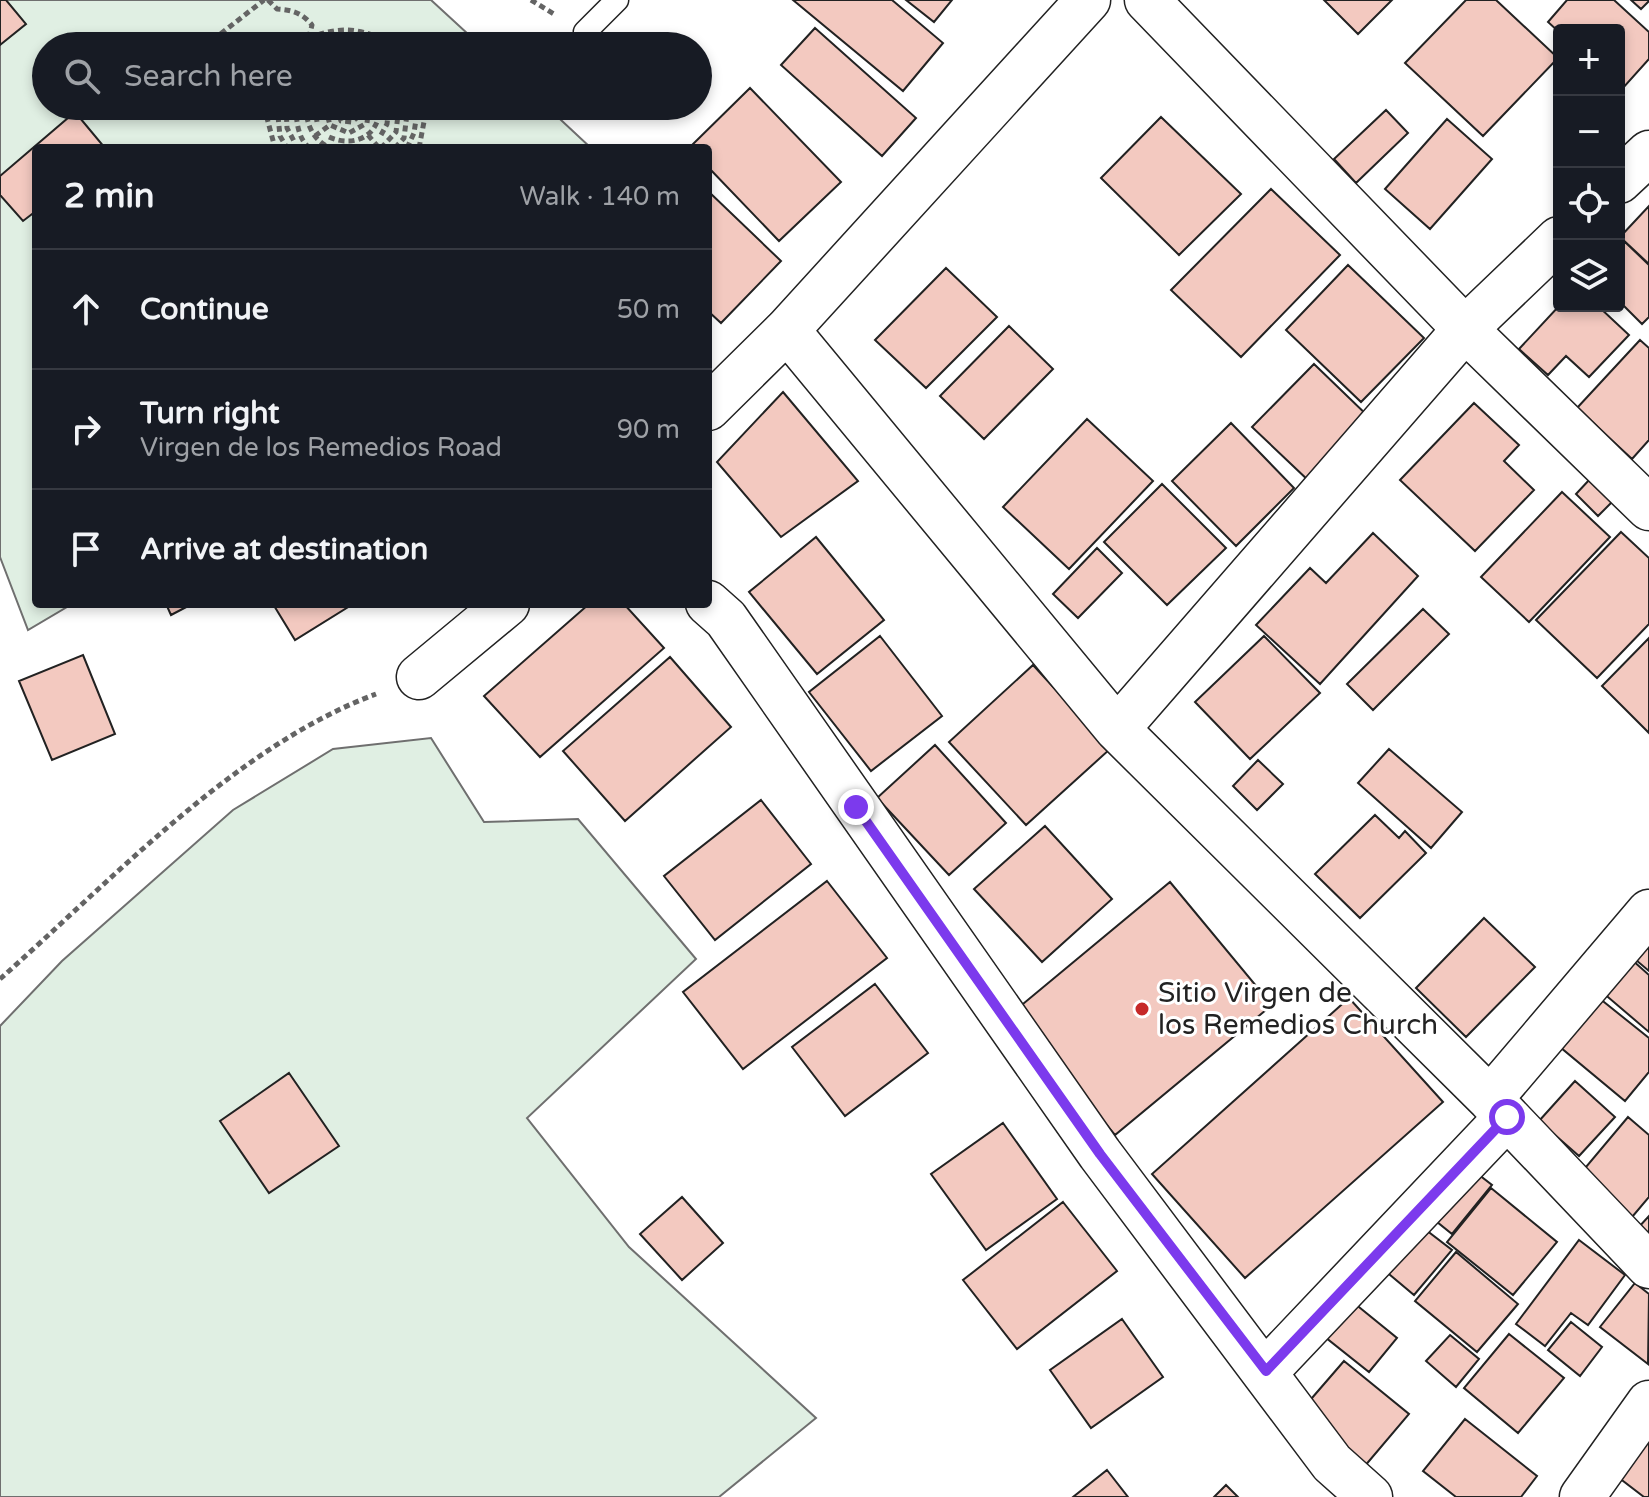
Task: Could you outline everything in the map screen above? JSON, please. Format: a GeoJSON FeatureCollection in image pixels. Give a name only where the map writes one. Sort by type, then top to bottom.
{"type":"FeatureCollection","features":[{"type":"Feature","properties":{"kind":"street"},"geometry":{"type":"LineString","coordinates":[[712,404],[787,330],[1088,0]]}},
{"type":"Feature","properties":{"kind":"street"},"geometry":{"type":"LineString","coordinates":[[1147,0],[1465,329],[1649,508]]}},
{"type":"Feature","properties":{"kind":"street"},"geometry":{"type":"LineString","coordinates":[[1625,175],[1649,153]]}},
{"type":"Feature","properties":{"kind":"street"},"geometry":{"type":"LineString","coordinates":[[1117,729],[1465,329],[1558,240]]}},
{"type":"Feature","properties":{"kind":"street"},"geometry":{"type":"LineString","coordinates":[[787,330],[1117,729],[1498,1108],[1649,1266]]}},
{"type":"Feature","properties":{"kind":"street"},"geometry":{"type":"LineString","coordinates":[[712,607],[726,619],[1100,1154],[1266,1371],[1332,1463],[1370,1497]]}},
{"type":"Feature","properties":{"kind":"street"},"geometry":{"type":"LineString","coordinates":[[419,677],[502,608]]}},
{"type":"Feature","properties":{"kind":"street"},"geometry":{"type":"LineString","coordinates":[[1266,1371],[1498,1108],[1649,912]]}},
{"type":"Feature","properties":{"kind":"street"},"geometry":{"type":"LineString","coordinates":[[1582,1497],[1649,1403]]}},
{"type":"Feature","properties":{"kind":"lane"},"geometry":{"type":"LineString","coordinates":[[585,32],[617,0]]}},
{"type":"Feature","properties":{"kind":"path"},"geometry":{"type":"LineString","coordinates":[[224,32],[266,0],[277,9],[294,10],[306,18],[312,25],[310,32]]}},
{"type":"Feature","properties":{"kind":"path"},"geometry":{"type":"LineString","coordinates":[[323,32],[350,29],[364,32]]}},
{"type":"Feature","properties":{"kind":"path"},"geometry":{"type":"LineString","coordinates":[[268,120],[274,144]]}},
{"type":"Feature","properties":{"kind":"path"},"geometry":{"type":"LineString","coordinates":[[278,120],[280,136],[285,144]]}},
{"type":"Feature","properties":{"kind":"path"},"geometry":{"type":"LineString","coordinates":[[287,120],[287,128],[300,144]]}},
{"type":"Feature","properties":{"kind":"path"},"geometry":{"type":"LineString","coordinates":[[298,120],[302,144]]}},
{"type":"Feature","properties":{"kind":"path"},"geometry":{"type":"LineString","coordinates":[[307,120],[315,136],[326,144]]}},
{"type":"Feature","properties":{"kind":"path"},"geometry":{"type":"LineString","coordinates":[[329,120],[330,125]]}},
{"type":"Feature","properties":{"kind":"path"},"geometry":{"type":"LineString","coordinates":[[330,125],[349,133],[357,131],[367,120]]}},
{"type":"Feature","properties":{"kind":"path"},"geometry":{"type":"LineString","coordinates":[[329,137],[351,143],[368,135],[378,120]]}},
{"type":"Feature","properties":{"kind":"path"},"geometry":{"type":"LineString","coordinates":[[381,135],[387,120]]}},
{"type":"Feature","properties":{"kind":"path"},"geometry":{"type":"LineString","coordinates":[[384,144],[396,132],[397,120]]}},
{"type":"Feature","properties":{"kind":"path"},"geometry":{"type":"LineString","coordinates":[[399,144],[404,138],[406,120]]}},
{"type":"Feature","properties":{"kind":"path"},"geometry":{"type":"LineString","coordinates":[[409,144],[416,120]]}},
{"type":"Feature","properties":{"kind":"path"},"geometry":{"type":"LineString","coordinates":[[420,144],[424,120]]}},
{"type":"Feature","properties":{"kind":"path"},"geometry":{"type":"LineString","coordinates":[[315,136],[330,125]]}},
{"type":"Feature","properties":{"kind":"path"},"geometry":{"type":"LineString","coordinates":[[368,135],[376,144]]}},
{"type":"Feature","properties":{"kind":"path"},"geometry":{"type":"LineString","coordinates":[[0,979],[207,795],[341,707],[419,677]]}},
{"type":"Feature","properties":{"kind":"green space"},"geometry":{"type":"Polygon","coordinates":[[[0,0],[431,0],[466,32],[32,32],[32,120],[561,120],[587,144],[32,144],[32,608],[65,608],[28,630],[0,557],[0,0]]]}},
{"type":"Feature","properties":{"kind":"green space"},"geometry":{"type":"Polygon","coordinates":[[[431,738],[484,822],[578,819],[696,959],[527,1118],[629,1247],[816,1418],[719,1497],[0,1497],[0,1026],[62,961],[233,810],[333,749],[431,738]]]}},
{"type":"Feature","properties":{"kind":"building"},"geometry":{"type":"Polygon","coordinates":[[[0,0],[6,0],[26,24],[0,45],[0,0]]]}},
{"type":"Feature","properties":{"kind":"building"},"geometry":{"type":"Polygon","coordinates":[[[793,0],[892,0],[943,43],[903,91],[793,0]]]}},
{"type":"Feature","properties":{"kind":"building"},"geometry":{"type":"Polygon","coordinates":[[[906,0],[952,0],[934,22],[906,0]]]}},
{"type":"Feature","properties":{"kind":"building"},"geometry":{"type":"Polygon","coordinates":[[[1324,0],[1392,0],[1358,34],[1324,0]]]}},
{"type":"Feature","properties":{"kind":"building"},"geometry":{"type":"Polygon","coordinates":[[[1466,0],[1496,0],[1553,53],[1553,63],[1483,136],[1405,63],[1466,0]]]}},
{"type":"Feature","properties":{"kind":"building"},"geometry":{"type":"Polygon","coordinates":[[[1567,0],[1614,0],[1649,32],[1649,59],[1625,86],[1625,24],[1553,24],[1553,27],[1548,22],[1567,0]]]}},
{"type":"Feature","properties":{"kind":"building"},"geometry":{"type":"Polygon","coordinates":[[[1631,0],[1649,0],[1649,1],[1641,9],[1631,0]]]}},
{"type":"Feature","properties":{"kind":"building"},"geometry":{"type":"Polygon","coordinates":[[[815,28],[916,118],[882,156],[781,65],[815,28]]]}},
{"type":"Feature","properties":{"kind":"building"},"geometry":{"type":"Polygon","coordinates":[[[750,88],[841,182],[779,241],[712,171],[712,144],[693,144],[750,88]]]}},
{"type":"Feature","properties":{"kind":"building"},"geometry":{"type":"Polygon","coordinates":[[[1386,110],[1408,133],[1356,183],[1334,159],[1386,110]]]}},
{"type":"Feature","properties":{"kind":"building"},"geometry":{"type":"Polygon","coordinates":[[[1161,117],[1241,194],[1179,255],[1101,178],[1161,117]]]}},
{"type":"Feature","properties":{"kind":"building"},"geometry":{"type":"Polygon","coordinates":[[[1447,119],[1492,159],[1430,229],[1385,189],[1447,119]]]}},
{"type":"Feature","properties":{"kind":"building"},"geometry":{"type":"Polygon","coordinates":[[[66,120],[82,120],[102,144],[38,144],[66,120]]]}},
{"type":"Feature","properties":{"kind":"building"},"geometry":{"type":"Polygon","coordinates":[[[32,149],[32,214],[23,221],[0,195],[0,176],[32,149]]]}},
{"type":"Feature","properties":{"kind":"building"},"geometry":{"type":"Polygon","coordinates":[[[1271,189],[1340,255],[1241,357],[1171,290],[1271,189]]]}},
{"type":"Feature","properties":{"kind":"building"},"geometry":{"type":"Polygon","coordinates":[[[712,195],[781,261],[721,323],[712,315],[712,195]]]}},
{"type":"Feature","properties":{"kind":"building"},"geometry":{"type":"Polygon","coordinates":[[[1649,206],[1649,264],[1625,242],[1625,232],[1649,206]]]}},
{"type":"Feature","properties":{"kind":"building"},"geometry":{"type":"Polygon","coordinates":[[[1625,242],[1649,265],[1649,317],[1642,324],[1625,307],[1625,242]]]}},
{"type":"Feature","properties":{"kind":"building"},"geometry":{"type":"Polygon","coordinates":[[[1348,265],[1424,338],[1361,402],[1286,330],[1348,265]]]}},
{"type":"Feature","properties":{"kind":"building"},"geometry":{"type":"Polygon","coordinates":[[[946,268],[997,317],[926,388],[875,340],[946,268]]]}},
{"type":"Feature","properties":{"kind":"building"},"geometry":{"type":"Polygon","coordinates":[[[1553,312],[1604,312],[1629,335],[1589,377],[1566,356],[1548,375],[1519,349],[1553,312]]]}},
{"type":"Feature","properties":{"kind":"building"},"geometry":{"type":"Polygon","coordinates":[[[1009,326],[1053,369],[984,439],[940,396],[1009,326]]]}},
{"type":"Feature","properties":{"kind":"building"},"geometry":{"type":"Polygon","coordinates":[[[1640,340],[1649,348],[1649,440],[1632,459],[1577,408],[1640,340]]]}},
{"type":"Feature","properties":{"kind":"building"},"geometry":{"type":"Polygon","coordinates":[[[1314,364],[1372,420],[1310,482],[1252,427],[1314,364]]]}},
{"type":"Feature","properties":{"kind":"building"},"geometry":{"type":"Polygon","coordinates":[[[783,392],[858,481],[781,537],[717,462],[783,392]]]}},
{"type":"Feature","properties":{"kind":"building"},"geometry":{"type":"Polygon","coordinates":[[[1474,403],[1519,445],[1504,461],[1534,490],[1475,551],[1400,480],[1474,403]]]}},
{"type":"Feature","properties":{"kind":"building"},"geometry":{"type":"Polygon","coordinates":[[[1087,419],[1153,481],[1069,569],[1003,507],[1087,419]]]}},
{"type":"Feature","properties":{"kind":"building"},"geometry":{"type":"Polygon","coordinates":[[[1231,423],[1294,488],[1236,546],[1172,481],[1231,423]]]}},
{"type":"Feature","properties":{"kind":"building"},"geometry":{"type":"Polygon","coordinates":[[[1590,479],[1613,501],[1598,516],[1576,494],[1590,479]]]}},
{"type":"Feature","properties":{"kind":"building"},"geometry":{"type":"Polygon","coordinates":[[[1162,484],[1226,548],[1167,605],[1104,542],[1162,484]]]}},
{"type":"Feature","properties":{"kind":"building"},"geometry":{"type":"Polygon","coordinates":[[[1562,492],[1610,537],[1529,622],[1481,577],[1562,492]]]}},
{"type":"Feature","properties":{"kind":"building"},"geometry":{"type":"Polygon","coordinates":[[[1621,532],[1649,558],[1649,624],[1597,678],[1536,620],[1621,532]]]}},
{"type":"Feature","properties":{"kind":"building"},"geometry":{"type":"Polygon","coordinates":[[[1373,533],[1418,576],[1320,684],[1256,625],[1310,568],[1326,583],[1373,533]]]}},
{"type":"Feature","properties":{"kind":"building"},"geometry":{"type":"Polygon","coordinates":[[[816,537],[884,620],[817,674],[749,592],[816,537]]]}},
{"type":"Feature","properties":{"kind":"building"},"geometry":{"type":"Polygon","coordinates":[[[1097,548],[1122,573],[1078,618],[1053,594],[1097,548]]]}},
{"type":"Feature","properties":{"kind":"building"},"geometry":{"type":"Polygon","coordinates":[[[168,608],[184,608],[171,615],[168,608]]]}},
{"type":"Feature","properties":{"kind":"building"},"geometry":{"type":"Polygon","coordinates":[[[275,608],[347,608],[295,640],[275,608]]]}},
{"type":"Feature","properties":{"kind":"building"},"geometry":{"type":"Polygon","coordinates":[[[584,608],[628,608],[664,648],[540,757],[484,696],[584,608]]]}},
{"type":"Feature","properties":{"kind":"building"},"geometry":{"type":"Polygon","coordinates":[[[1423,609],[1449,634],[1373,710],[1347,684],[1423,609]]]}},
{"type":"Feature","properties":{"kind":"building"},"geometry":{"type":"Polygon","coordinates":[[[880,636],[942,716],[871,771],[809,692],[880,636]]]}},
{"type":"Feature","properties":{"kind":"building"},"geometry":{"type":"Polygon","coordinates":[[[1264,636],[1320,693],[1250,759],[1195,702],[1264,636]]]}},
{"type":"Feature","properties":{"kind":"building"},"geometry":{"type":"Polygon","coordinates":[[[1649,638],[1649,733],[1602,686],[1649,638]]]}},
{"type":"Feature","properties":{"kind":"building"},"geometry":{"type":"Polygon","coordinates":[[[83,655],[115,734],[52,760],[19,681],[83,655]]]}},
{"type":"Feature","properties":{"kind":"building"},"geometry":{"type":"Polygon","coordinates":[[[670,657],[731,727],[625,821],[563,751],[670,657]]]}},
{"type":"Feature","properties":{"kind":"building"},"geometry":{"type":"Polygon","coordinates":[[[1033,665],[1110,749],[1026,825],[949,742],[1033,665]]]}},
{"type":"Feature","properties":{"kind":"building"},"geometry":{"type":"Polygon","coordinates":[[[935,745],[1006,823],[949,875],[877,798],[935,745]]]}},
{"type":"Feature","properties":{"kind":"building"},"geometry":{"type":"Polygon","coordinates":[[[1389,749],[1462,812],[1431,848],[1358,783],[1389,749]]]}},
{"type":"Feature","properties":{"kind":"building"},"geometry":{"type":"Polygon","coordinates":[[[1258,760],[1283,784],[1257,810],[1233,786],[1258,760]]]}},
{"type":"Feature","properties":{"kind":"building"},"geometry":{"type":"Polygon","coordinates":[[[761,800],[811,864],[715,940],[664,876],[761,800]]]}},
{"type":"Feature","properties":{"kind":"building"},"geometry":{"type":"Polygon","coordinates":[[[1375,815],[1399,838],[1405,831],[1426,853],[1360,918],[1315,874],[1375,815]]]}},
{"type":"Feature","properties":{"kind":"building"},"geometry":{"type":"Polygon","coordinates":[[[1045,826],[1112,899],[1042,962],[974,889],[1045,826]]]}},
{"type":"Feature","properties":{"kind":"building"},"geometry":{"type":"Polygon","coordinates":[[[827,881],[887,958],[743,1069],[683,992],[827,881]]]}},
{"type":"Feature","properties":{"kind":"building","name":"Sitio Virgen de los Remedios Church"},"geometry":{"type":"Polygon","coordinates":[[[1170,882],[1272,1005],[1115,1135],[1012,1013],[1170,882]]]}},
{"type":"Feature","properties":{"kind":"building"},"geometry":{"type":"Polygon","coordinates":[[[1484,918],[1535,967],[1466,1037],[1416,988],[1484,918]]]}},
{"type":"Feature","properties":{"kind":"building"},"geometry":{"type":"Polygon","coordinates":[[[1649,933],[1649,971],[1630,955],[1649,933]]]}},
{"type":"Feature","properties":{"kind":"building"},"geometry":{"type":"Polygon","coordinates":[[[1631,959],[1649,975],[1649,1032],[1602,992],[1631,959]]]}},
{"type":"Feature","properties":{"kind":"building"},"geometry":{"type":"Polygon","coordinates":[[[875,984],[928,1053],[845,1116],[792,1047],[875,984]]]}},
{"type":"Feature","properties":{"kind":"building"},"geometry":{"type":"Polygon","coordinates":[[[1594,994],[1649,1038],[1649,1072],[1625,1101],[1554,1042],[1594,994]]]}},
{"type":"Feature","properties":{"kind":"building"},"geometry":{"type":"Polygon","coordinates":[[[1349,998],[1443,1102],[1245,1278],[1152,1174],[1349,998]]]}},
{"type":"Feature","properties":{"kind":"building"},"geometry":{"type":"Polygon","coordinates":[[[289,1073],[339,1146],[269,1193],[220,1121],[289,1073]]]}},
{"type":"Feature","properties":{"kind":"building"},"geometry":{"type":"Polygon","coordinates":[[[1575,1081],[1615,1117],[1579,1156],[1539,1121],[1575,1081]]]}},
{"type":"Feature","properties":{"kind":"building"},"geometry":{"type":"Polygon","coordinates":[[[1628,1117],[1649,1135],[1649,1197],[1627,1223],[1575,1180],[1628,1117]]]}},
{"type":"Feature","properties":{"kind":"building"},"geometry":{"type":"Polygon","coordinates":[[[1003,1123],[1057,1199],[986,1250],[931,1174],[1003,1123]]]}},
{"type":"Feature","properties":{"kind":"building"},"geometry":{"type":"Polygon","coordinates":[[[1465,1164],[1492,1185],[1452,1234],[1426,1213],[1465,1164]]]}},
{"type":"Feature","properties":{"kind":"building"},"geometry":{"type":"Polygon","coordinates":[[[1491,1188],[1557,1242],[1513,1295],[1447,1242],[1491,1188]]]}},
{"type":"Feature","properties":{"kind":"building"},"geometry":{"type":"Polygon","coordinates":[[[682,1197],[723,1243],[682,1280],[640,1234],[682,1197]]]}},
{"type":"Feature","properties":{"kind":"building"},"geometry":{"type":"Polygon","coordinates":[[[1063,1202],[1117,1271],[1017,1349],[963,1280],[1063,1202]]]}},
{"type":"Feature","properties":{"kind":"building"},"geometry":{"type":"Polygon","coordinates":[[[1649,1216],[1649,1240],[1637,1229],[1649,1216]]]}},
{"type":"Feature","properties":{"kind":"building"},"geometry":{"type":"Polygon","coordinates":[[[1413,1220],[1452,1250],[1414,1295],[1377,1264],[1413,1220]]]}},
{"type":"Feature","properties":{"kind":"building"},"geometry":{"type":"Polygon","coordinates":[[[1579,1240],[1625,1275],[1588,1325],[1571,1313],[1545,1346],[1516,1324],[1579,1240]]]}},
{"type":"Feature","properties":{"kind":"building"},"geometry":{"type":"Polygon","coordinates":[[[1456,1252],[1518,1304],[1477,1352],[1415,1301],[1456,1252]]]}},
{"type":"Feature","properties":{"kind":"building"},"geometry":{"type":"Polygon","coordinates":[[[1635,1283],[1649,1294],[1648,1364],[1600,1327],[1635,1283]]]}},
{"type":"Feature","properties":{"kind":"building"},"geometry":{"type":"Polygon","coordinates":[[[1354,1303],[1397,1338],[1369,1372],[1325,1337],[1354,1303]]]}},
{"type":"Feature","properties":{"kind":"building"},"geometry":{"type":"Polygon","coordinates":[[[1122,1319],[1163,1377],[1091,1428],[1050,1370],[1122,1319]]]}},
{"type":"Feature","properties":{"kind":"building"},"geometry":{"type":"Polygon","coordinates":[[[1571,1322],[1602,1347],[1580,1376],[1548,1350],[1571,1322]]]}},
{"type":"Feature","properties":{"kind":"building"},"geometry":{"type":"Polygon","coordinates":[[[1509,1334],[1564,1378],[1518,1433],[1464,1388],[1509,1334]]]}},
{"type":"Feature","properties":{"kind":"building"},"geometry":{"type":"Polygon","coordinates":[[[1450,1335],[1479,1359],[1456,1387],[1426,1361],[1450,1335]]]}},
{"type":"Feature","properties":{"kind":"building"},"geometry":{"type":"Polygon","coordinates":[[[1344,1361],[1409,1414],[1364,1467],[1299,1413],[1344,1361]]]}},
{"type":"Feature","properties":{"kind":"building"},"geometry":{"type":"Polygon","coordinates":[[[1465,1419],[1537,1476],[1521,1497],[1456,1497],[1423,1471],[1465,1419]]]}},
{"type":"Feature","properties":{"kind":"building"},"geometry":{"type":"Polygon","coordinates":[[[1649,1428],[1649,1497],[1644,1497],[1614,1474],[1649,1428]]]}},
{"type":"Feature","properties":{"kind":"building"},"geometry":{"type":"Polygon","coordinates":[[[1107,1470],[1128,1497],[1073,1497],[1107,1470]]]}},
{"type":"Feature","properties":{"kind":"building"},"geometry":{"type":"Polygon","coordinates":[[[1226,1485],[1238,1497],[1214,1497],[1226,1485]]]}},
{"type":"Feature","properties":{"kind":"place","name":"Sitio Virgen de los Remedios Church"},"geometry":{"type":"Point","coordinates":[1142,1009]}},
{"type":"Feature","properties":{"kind":"route"},"geometry":{"type":"LineString","coordinates":[[856,807],[1100,1154],[1266,1371],[1507,1117]]}}]}
